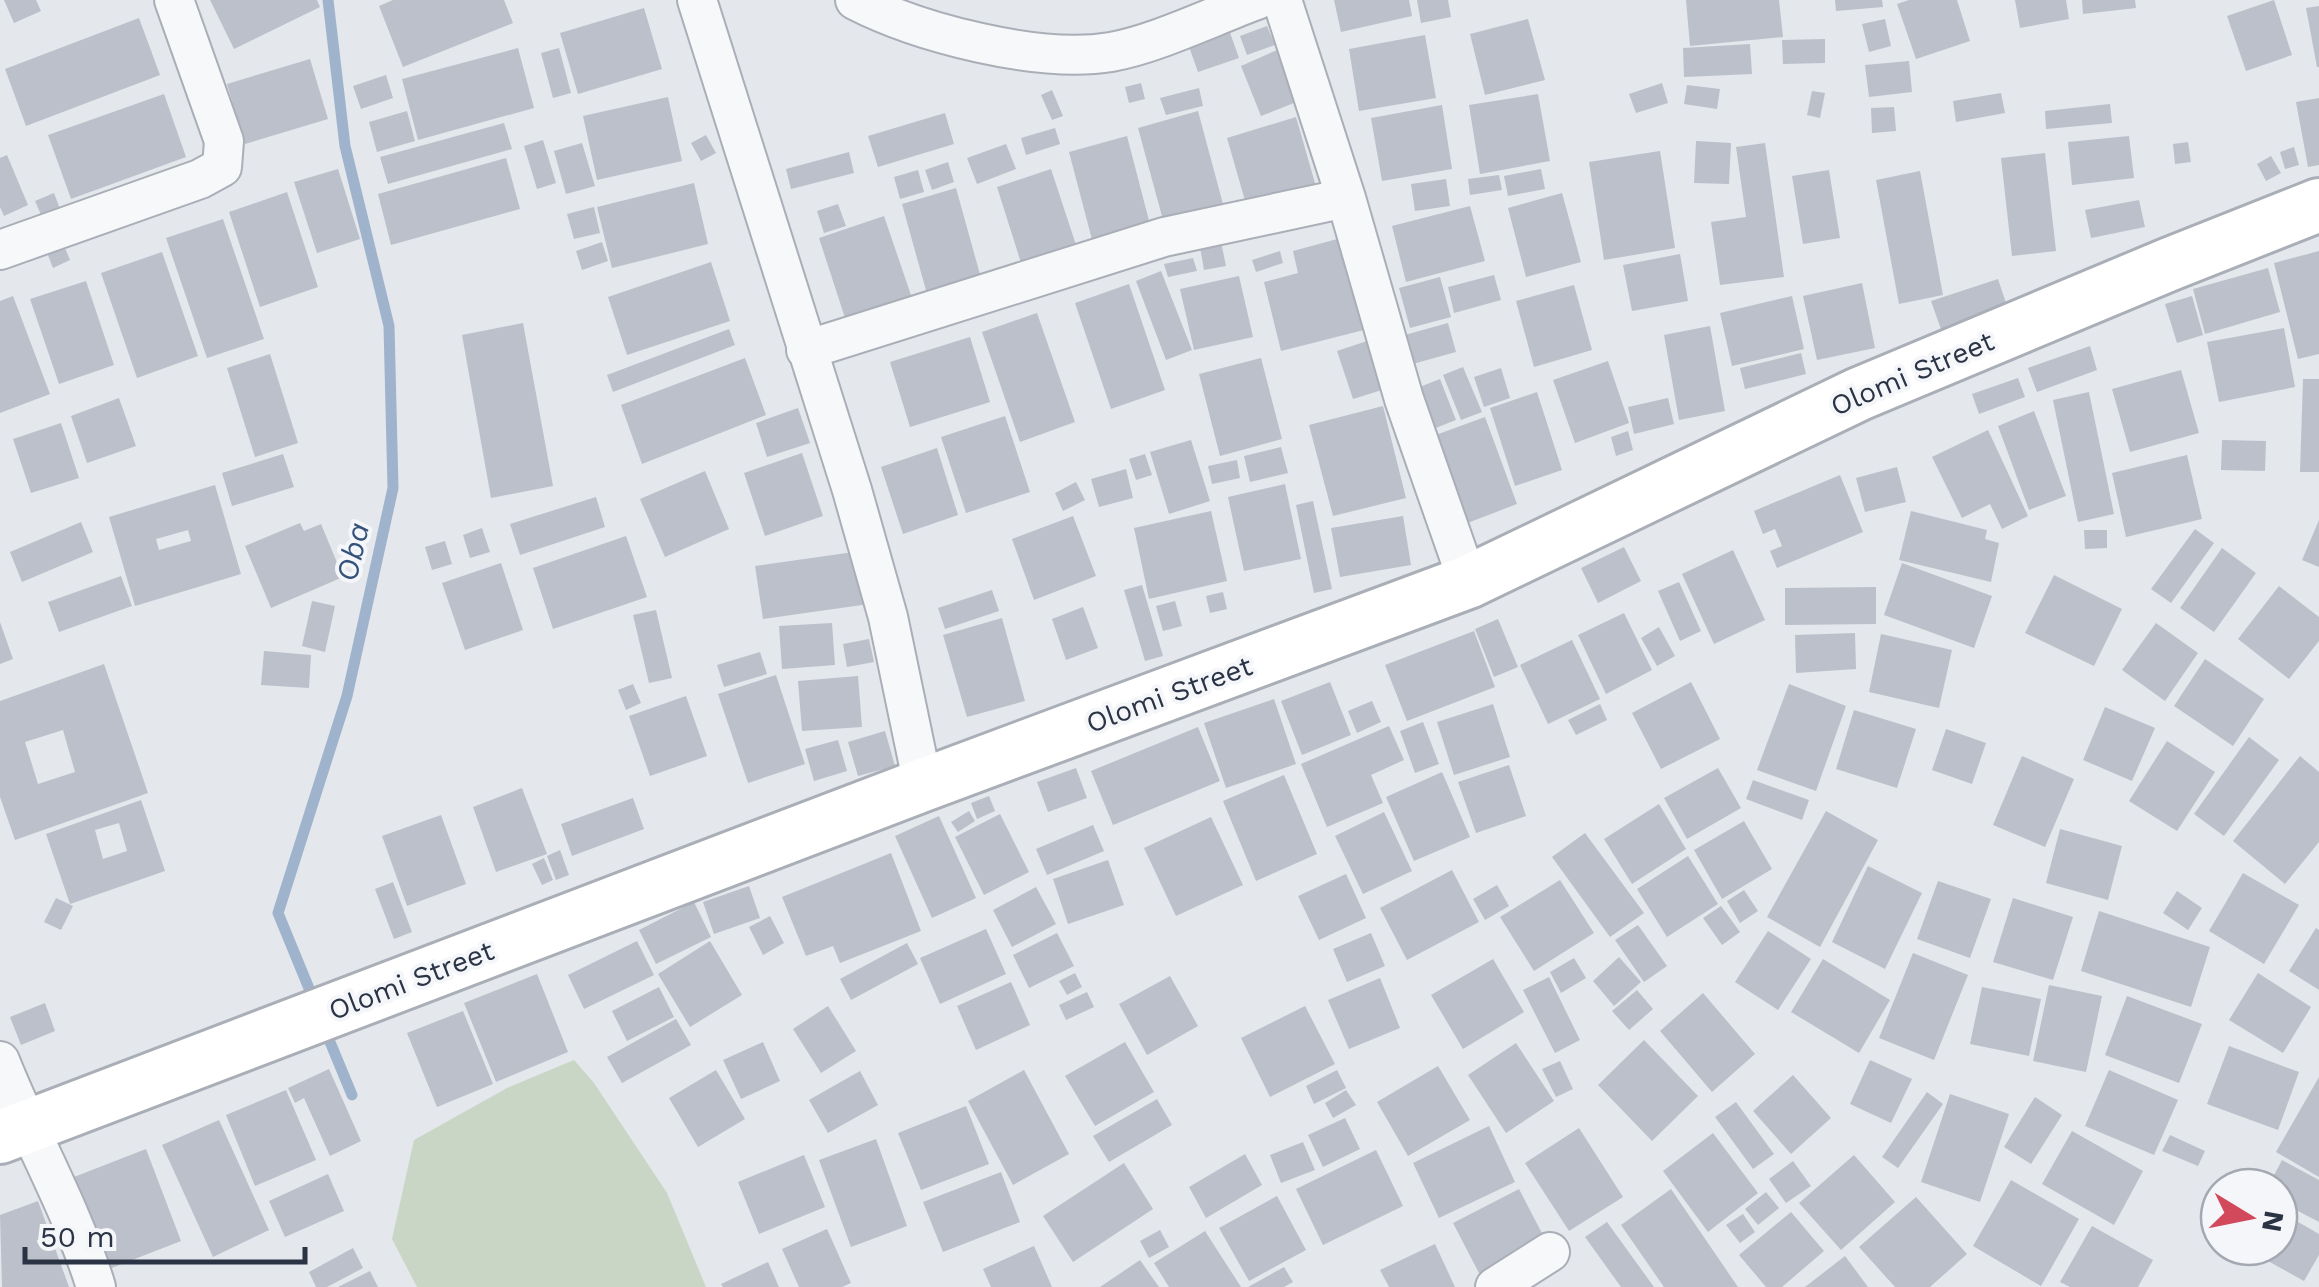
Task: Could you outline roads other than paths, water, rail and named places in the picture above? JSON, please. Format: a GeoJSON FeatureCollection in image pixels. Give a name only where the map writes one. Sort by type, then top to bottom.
{"type":"FeatureCollection","features":[{"type":"Feature","properties":{"kind":"main road","name":"Olomi Street"},"geometry":{"type":"LineString","coordinates":[[13,1132],[1468,582],[1859,394],[2319,205]]}},
{"type":"Feature","properties":{"kind":"street"},"geometry":{"type":"LineString","coordinates":[[0,250],[200,180],[222,167],[224,141],[174,0]]}},
{"type":"Feature","properties":{"kind":"street"},"geometry":{"type":"LineString","coordinates":[[697,0],[852,490],[888,617],[923,785]]}},
{"type":"Feature","properties":{"kind":"street"},"geometry":{"type":"LineString","coordinates":[[855,0],[878,12],[999,48],[1072,56],[1114,51],[1257,0]]}},
{"type":"Feature","properties":{"kind":"street"},"geometry":{"type":"LineString","coordinates":[[1282,0],[1346,198],[1404,399],[1468,582]]}},
{"type":"Feature","properties":{"kind":"street"},"geometry":{"type":"LineString","coordinates":[[806,350],[1164,237],[1346,198]]}},
{"type":"Feature","properties":{"kind":"street"},"geometry":{"type":"LineString","coordinates":[[0,1061],[13,1132],[83,1245],[96,1287]]}},
{"type":"Feature","properties":{"kind":"street"},"geometry":{"type":"LineString","coordinates":[[1495,1287],[1550,1252]]}},
{"type":"Feature","properties":{"kind":"waterway","name":"Oba"},"geometry":{"type":"LineString","coordinates":[[315,1003],[278,913],[347,696],[393,488],[389,326],[345,146],[328,0]]}},
{"type":"Feature","properties":{"kind":"waterway","name":"Oba"},"geometry":{"type":"LineString","coordinates":[[323,1025],[352,1095]]}}]}
